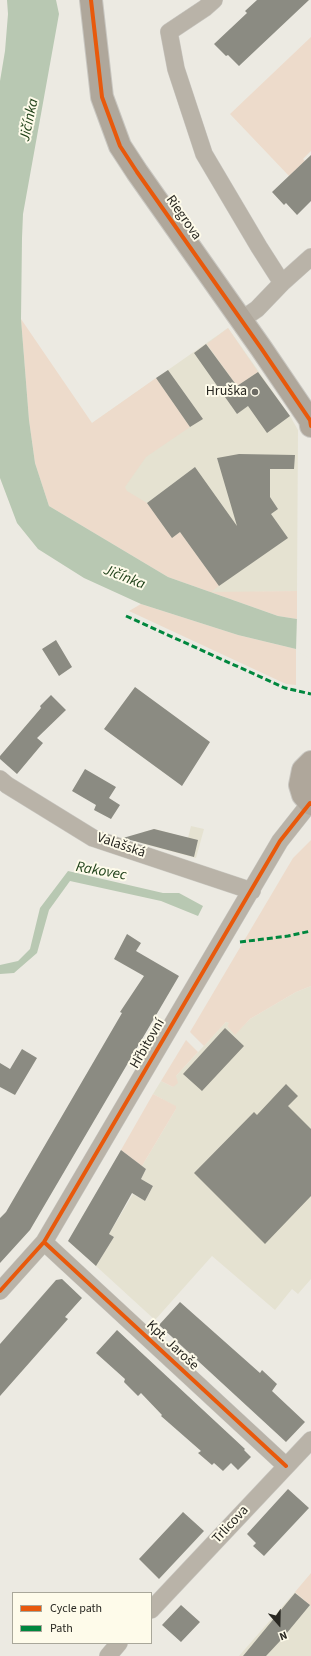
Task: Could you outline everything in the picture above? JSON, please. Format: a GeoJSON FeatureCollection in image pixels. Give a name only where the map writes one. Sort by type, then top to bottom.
{"type":"FeatureCollection","features":[{"type":"Feature","properties":{"kind":"street","name":"Riegrova"},"geometry":{"type":"LineString","coordinates":[[92,0],[102,97],[120,146],[136,172],[311,422]]}},
{"type":"Feature","properties":{"kind":"street"},"geometry":{"type":"LineString","coordinates":[[214,0],[205,8],[169,32],[176,69],[204,154],[259,247],[282,282]]}},
{"type":"Feature","properties":{"kind":"street"},"geometry":{"type":"LineString","coordinates":[[241,320],[257,309],[282,282],[311,257]]}},
{"type":"Feature","properties":{"kind":"street"},"geometry":{"type":"LineString","coordinates":[[310,804],[303,795],[300,785],[303,770],[311,762]]}},
{"type":"Feature","properties":{"kind":"street","name":"Valašská"},"geometry":{"type":"LineString","coordinates":[[0,779],[7,785],[93,838],[252,891]]}},
{"type":"Feature","properties":{"kind":"street","name":"Hřbitovní"},"geometry":{"type":"LineString","coordinates":[[0,1292],[44,1242],[252,891],[280,841],[310,804]]}},
{"type":"Feature","properties":{"kind":"street","name":"Kpt. Jaroše"},"geometry":{"type":"LineString","coordinates":[[44,1242],[286,1466]]}},
{"type":"Feature","properties":{"kind":"street","name":"Trlicova"},"geometry":{"type":"LineString","coordinates":[[152,1609],[311,1440]]}},
{"type":"Feature","properties":{"kind":"street"},"geometry":{"type":"LineString","coordinates":[[108,1656],[119,1644]]}},
{"type":"Feature","properties":{"kind":"shaded area"},"geometry":{"type":"Polygon","coordinates":[[[311,37],[311,151],[303,159],[305,161],[289,176],[230,114],[311,37]]]}},
{"type":"Feature","properties":{"kind":"shaded area"},"geometry":{"type":"Polygon","coordinates":[[[21,319],[92,423],[156,378],[190,427],[146,457],[125,487],[127,491],[147,503],[172,538],[180,532],[219,586],[211,592],[297,591],[297,619],[278,616],[168,577],[49,506],[35,463],[29,420],[21,319]]]}},
{"type":"Feature","properties":{"kind":"shaded area"},"geometry":{"type":"Polygon","coordinates":[[[228,328],[290,416],[298,430],[297,591],[211,593],[35,463],[228,328]]]}},
{"type":"Feature","properties":{"kind":"shaded area"},"geometry":{"type":"Polygon","coordinates":[[[228,328],[258,372],[237,386],[207,344],[228,328]]]}},
{"type":"Feature","properties":{"kind":"shaded area"},"geometry":{"type":"Polygon","coordinates":[[[141,604],[238,635],[296,649],[296,685],[286,684],[129,611],[141,604]]]}},
{"type":"Feature","properties":{"kind":"shaded area"},"geometry":{"type":"Polygon","coordinates":[[[191,826],[204,829],[196,858],[140,843],[143,832],[155,829],[188,838],[191,826]]]}},
{"type":"Feature","properties":{"kind":"shaded area"},"geometry":{"type":"Polygon","coordinates":[[[311,840],[311,986],[296,992],[250,1019],[235,1035],[227,1026],[229,1023],[226,1022],[204,1046],[190,1032],[293,858],[311,840]]]}},
{"type":"Feature","properties":{"kind":"shaded area"},"geometry":{"type":"Polygon","coordinates":[[[311,986],[311,1279],[298,1294],[292,1289],[275,1310],[212,1256],[155,1320],[96,1266],[114,1237],[109,1234],[133,1194],[145,1201],[153,1186],[141,1179],[146,1169],[142,1166],[176,1109],[175,1106],[153,1094],[161,1081],[173,1087],[176,1076],[226,1022],[230,1023],[227,1026],[235,1034],[250,1019],[296,992],[311,986]]]}},
{"type":"Feature","properties":{"kind":"shaded area"},"geometry":{"type":"Polygon","coordinates":[[[186,1040],[198,1052],[176,1076],[178,1083],[173,1087],[161,1081],[186,1040]]]}},
{"type":"Feature","properties":{"kind":"shaded area"},"geometry":{"type":"Polygon","coordinates":[[[153,1094],[176,1106],[176,1109],[142,1166],[121,1150],[153,1094]]]}},
{"type":"Feature","properties":{"kind":"shaded area"},"geometry":{"type":"Polygon","coordinates":[[[311,1573],[311,1606],[295,1592],[311,1573]]]}},
{"type":"Feature","properties":{"kind":"shaded area"},"geometry":{"type":"Polygon","coordinates":[[[295,1592],[311,1606],[311,1656],[239,1656],[295,1592]]]}},
{"type":"Feature","properties":{"kind":"water","name":"Jičínka"},"geometry":{"type":"Polygon","coordinates":[[[7,0],[56,0],[59,14],[23,214],[22,238],[21,319],[29,420],[35,463],[49,506],[168,577],[278,616],[297,619],[311,614],[311,657],[296,649],[238,635],[141,604],[84,578],[38,549],[17,523],[0,478],[0,81],[5,51],[8,14],[7,0]]]}},
{"type":"Feature","properties":{"kind":"water"},"geometry":{"type":"Polygon","coordinates":[[[68,871],[163,893],[179,893],[203,906],[198,916],[161,901],[70,881],[49,910],[37,953],[14,973],[0,974],[0,965],[18,961],[30,949],[40,908],[68,871]]]}},
{"type":"Feature","properties":{"kind":"pier"},"geometry":{"type":"Polygon","coordinates":[[[311,612],[311,659],[296,651],[297,616],[311,612]]]}},
{"type":"Feature","properties":{"kind":"building"},"geometry":{"type":"Polygon","coordinates":[[[257,0],[309,0],[239,66],[214,44],[247,13],[245,11],[257,0]]]}},
{"type":"Feature","properties":{"kind":"building"},"geometry":{"type":"Polygon","coordinates":[[[311,155],[311,201],[297,215],[286,203],[284,205],[272,192],[311,155]]]}},
{"type":"Feature","properties":{"kind":"building"},"geometry":{"type":"Polygon","coordinates":[[[206,344],[237,386],[258,372],[290,416],[267,433],[248,406],[237,414],[194,353],[206,344]]]}},
{"type":"Feature","properties":{"kind":"building"},"geometry":{"type":"Polygon","coordinates":[[[168,370],[203,419],[190,427],[156,378],[168,370]]]}},
{"type":"Feature","properties":{"kind":"building"},"geometry":{"type":"Polygon","coordinates":[[[239,454],[295,455],[294,469],[270,469],[270,497],[278,509],[271,514],[288,538],[219,586],[180,532],[172,538],[147,503],[195,467],[237,526],[217,458],[239,454]]]}},
{"type":"Feature","properties":{"kind":"building"},"geometry":{"type":"Polygon","coordinates":[[[56,640],[72,667],[59,676],[42,649],[56,640]]]}},
{"type":"Feature","properties":{"kind":"building"},"geometry":{"type":"Polygon","coordinates":[[[135,687],[210,742],[182,786],[104,729],[135,687]]]}},
{"type":"Feature","properties":{"kind":"building"},"geometry":{"type":"Polygon","coordinates":[[[51,695],[66,710],[37,738],[43,743],[17,774],[0,759],[0,756],[41,708],[40,706],[51,695]]]}},
{"type":"Feature","properties":{"kind":"building"},"geometry":{"type":"Polygon","coordinates":[[[85,769],[116,787],[109,798],[120,805],[111,819],[94,810],[96,805],[72,791],[85,769]]]}},
{"type":"Feature","properties":{"kind":"building"},"geometry":{"type":"Polygon","coordinates":[[[154,829],[198,840],[194,857],[123,838],[154,829]]]}},
{"type":"Feature","properties":{"kind":"building"},"geometry":{"type":"Polygon","coordinates":[[[127,934],[141,943],[136,951],[179,976],[30,1230],[0,1263],[0,1218],[6,1212],[122,1013],[120,1012],[144,976],[114,959],[127,934]]]}},
{"type":"Feature","properties":{"kind":"building"},"geometry":{"type":"Polygon","coordinates":[[[225,1028],[244,1046],[202,1091],[183,1074],[225,1028]]]}},
{"type":"Feature","properties":{"kind":"building"},"geometry":{"type":"Polygon","coordinates":[[[22,1049],[37,1058],[15,1095],[0,1087],[0,1063],[10,1069],[22,1049]]]}},
{"type":"Feature","properties":{"kind":"building"},"geometry":{"type":"Polygon","coordinates":[[[286,1084],[298,1096],[288,1106],[311,1129],[311,1196],[265,1244],[194,1173],[254,1112],[257,1115],[286,1084]]]}},
{"type":"Feature","properties":{"kind":"building"},"geometry":{"type":"Polygon","coordinates":[[[121,1150],[146,1169],[141,1179],[153,1186],[145,1201],[132,1193],[109,1234],[114,1237],[96,1266],[68,1241],[121,1150]]]}},
{"type":"Feature","properties":{"kind":"building"},"geometry":{"type":"Polygon","coordinates":[[[62,1279],[82,1298],[65,1317],[68,1319],[0,1396],[0,1344],[56,1280],[62,1279]]]}},
{"type":"Feature","properties":{"kind":"building"},"geometry":{"type":"Polygon","coordinates":[[[180,1302],[260,1373],[262,1370],[277,1384],[272,1391],[305,1422],[286,1442],[159,1325],[180,1302]]]}},
{"type":"Feature","properties":{"kind":"building"},"geometry":{"type":"Polygon","coordinates":[[[117,1330],[245,1449],[244,1450],[251,1457],[238,1470],[231,1463],[223,1471],[214,1463],[212,1465],[198,1453],[201,1451],[161,1416],[162,1415],[141,1393],[138,1396],[124,1382],[125,1379],[96,1353],[117,1330]]]}},
{"type":"Feature","properties":{"kind":"building"},"geometry":{"type":"Polygon","coordinates":[[[288,1489],[309,1508],[264,1556],[253,1546],[256,1543],[247,1534],[288,1489]]]}},
{"type":"Feature","properties":{"kind":"building"},"geometry":{"type":"Polygon","coordinates":[[[183,1512],[204,1531],[159,1579],[139,1559],[183,1512]]]}},
{"type":"Feature","properties":{"kind":"building"},"geometry":{"type":"Polygon","coordinates":[[[295,1593],[310,1605],[266,1656],[243,1656],[295,1593]]]}},
{"type":"Feature","properties":{"kind":"building"},"geometry":{"type":"Polygon","coordinates":[[[181,1605],[200,1622],[181,1642],[162,1625],[181,1605]]]}},
{"type":"Feature","properties":{"kind":"marked path"},"geometry":{"type":"LineString","coordinates":[[126,616],[285,688],[311,694]]}},
{"type":"Feature","properties":{"kind":"marked path"},"geometry":{"type":"LineString","coordinates":[[240,942],[288,936],[311,931]]}},
{"type":"Feature","properties":{"kind":"cycle path"},"geometry":{"type":"LineString","coordinates":[[91,0],[102,97],[120,146],[261,348],[310,420],[311,426]]}},
{"type":"Feature","properties":{"kind":"cycle path"},"geometry":{"type":"LineString","coordinates":[[0,1291],[44,1242],[280,841],[310,803],[311,804]]}},
{"type":"Feature","properties":{"kind":"cycle path"},"geometry":{"type":"LineString","coordinates":[[44,1242],[286,1466]]}},
{"type":"Feature","properties":{"kind":"place","name":"Hruška"},"geometry":{"type":"Point","coordinates":[255,392]}},
{"type":"Feature","properties":{"kind":"water label","name":"Rakovec"},"geometry":{"type":"Point","coordinates":[101,872]}}]}
